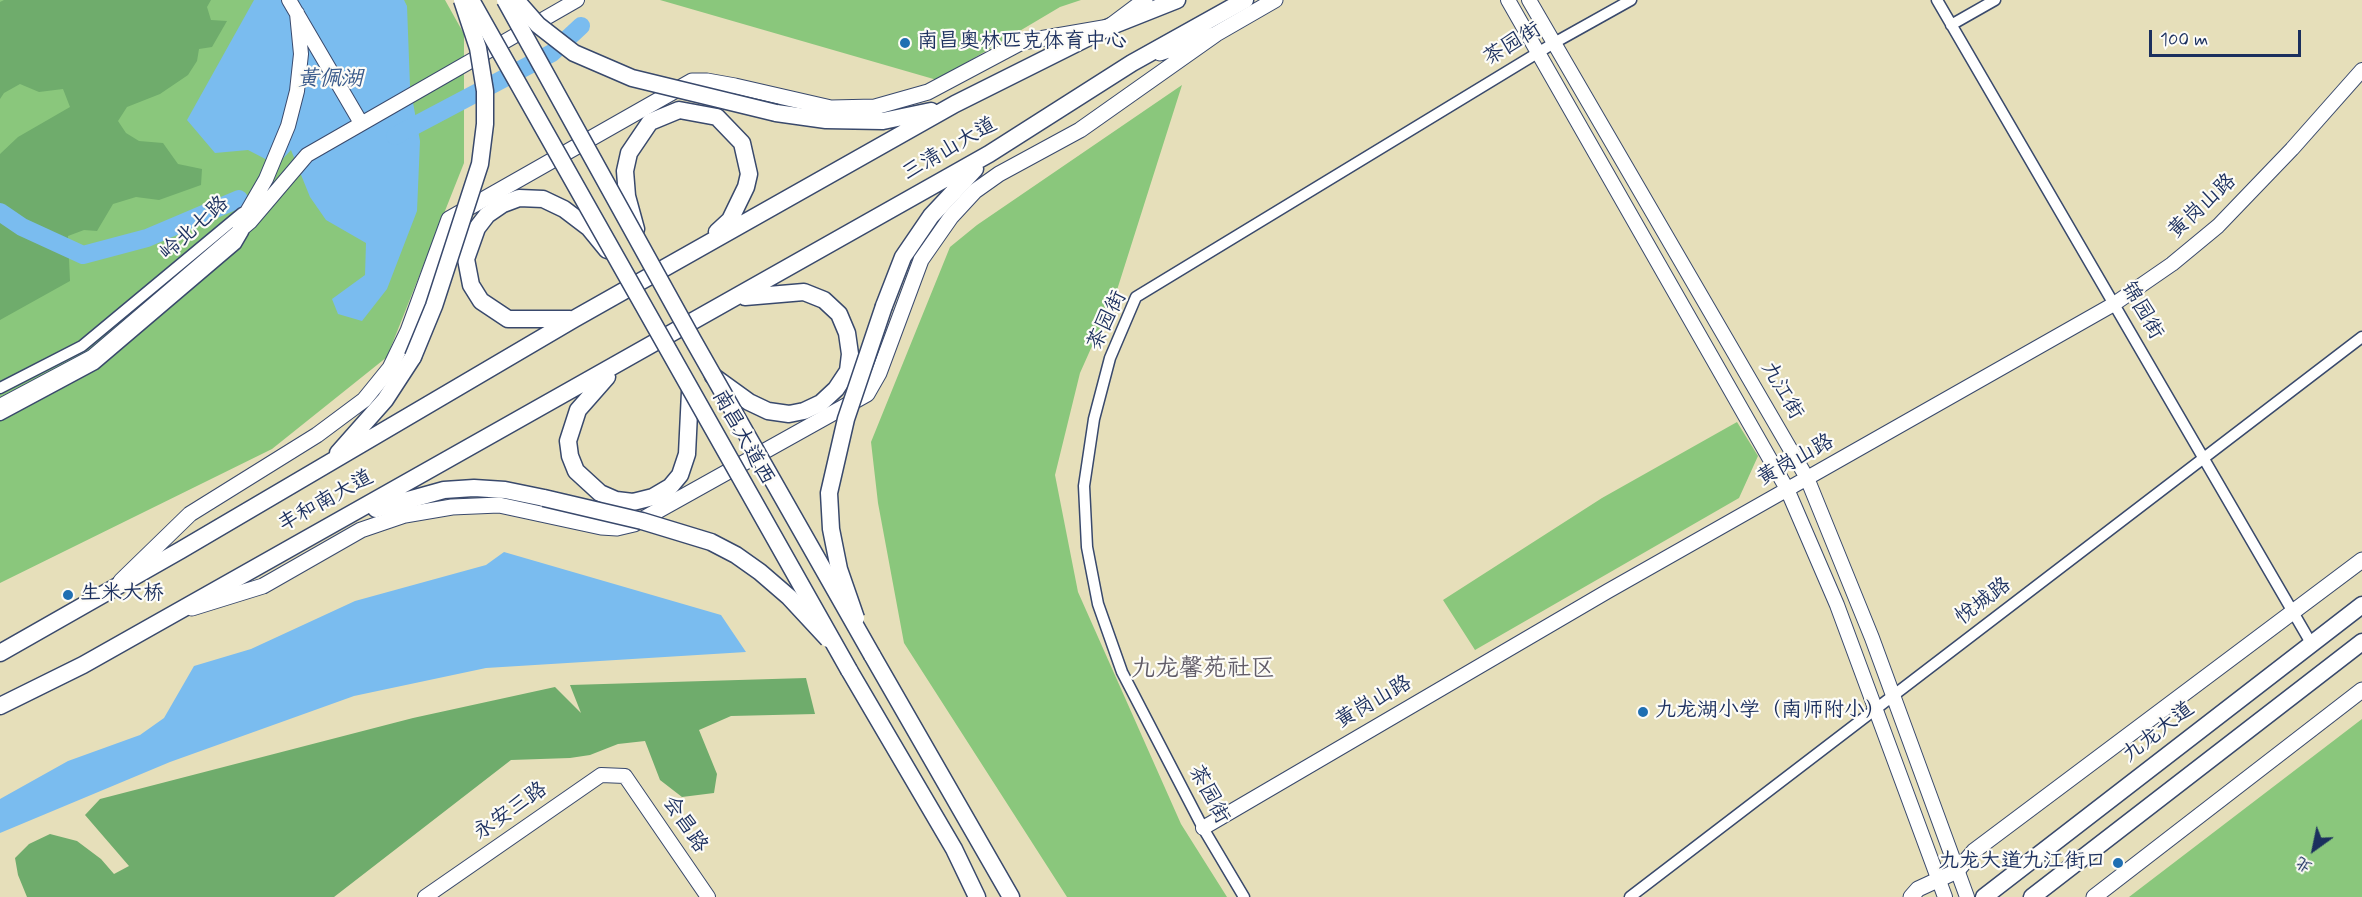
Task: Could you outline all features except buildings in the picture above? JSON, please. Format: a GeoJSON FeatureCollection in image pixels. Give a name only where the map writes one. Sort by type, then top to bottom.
{"type":"FeatureCollection","features":[{"type":"Feature","properties":{"kind":"main road"},"geometry":{"type":"LineString","coordinates":[[328,465],[385,400],[413,357],[434,306],[480,164],[484,134],[485,91],[478,48],[462,0]]}},
{"type":"Feature","properties":{"kind":"main road","name":"南昌大道西"},"geometry":{"type":"LineString","coordinates":[[471,0],[690,392],[954,849],[977,897]]}},
{"type":"Feature","properties":{"kind":"main road","name":"南昌大道西"},"geometry":{"type":"LineString","coordinates":[[505,0],[713,375],[1011,897]]}},
{"type":"Feature","properties":{"kind":"main road"},"geometry":{"type":"LineString","coordinates":[[516,0],[538,26],[574,54],[632,78],[776,113],[825,120],[883,121],[955,104]]}},
{"type":"Feature","properties":{"kind":"main road"},"geometry":{"type":"LineString","coordinates":[[116,585],[190,514],[317,435],[363,400],[390,368],[408,331],[449,219],[692,81],[708,81],[735,86],[831,108],[875,107],[928,92],[1022,42],[1109,27],[1145,0]]}},
{"type":"Feature","properties":{"kind":"main road","name":"三清山大道"},"geometry":{"type":"LineString","coordinates":[[643,280],[955,104],[1109,27],[1177,0]]}},
{"type":"Feature","properties":{"kind":"main road","name":"三清山大道"},"geometry":{"type":"LineString","coordinates":[[673,333],[989,154],[1132,63],[1245,0]]}},
{"type":"Feature","properties":{"kind":"main road"},"geometry":{"type":"LineString","coordinates":[[175,613],[263,586],[361,530],[405,515],[452,507],[499,505],[601,527],[617,528],[634,524],[867,394],[879,373],[921,260],[951,218],[975,191],[999,174],[1080,130],[1216,34],[1275,0]]}},
{"type":"Feature","properties":{"kind":"main road"},"geometry":{"type":"LineString","coordinates":[[1132,63],[1216,34]]}},
{"type":"Feature","properties":{"kind":"main road"},"geometry":{"type":"LineString","coordinates":[[640,244],[627,196],[625,171],[629,153],[638,136],[650,122],[678,110],[717,117],[732,130],[742,143],[749,174],[746,188],[730,220],[699,249]]}},
{"type":"Feature","properties":{"kind":"main road"},"geometry":{"type":"LineString","coordinates":[[863,639],[839,569],[831,529],[829,493],[846,419],[903,257],[931,216],[989,154]]}},
{"type":"Feature","properties":{"kind":"main road"},"geometry":{"type":"LineString","coordinates":[[574,319],[508,319],[481,301],[471,285],[466,260],[477,228],[487,215],[503,204],[519,198],[543,199],[564,209],[589,228],[619,265]]}},
{"type":"Feature","properties":{"kind":"main road","name":"丰和南大道"},"geometry":{"type":"LineString","coordinates":[[0,653],[328,465],[643,280]]}},
{"type":"Feature","properties":{"kind":"main road"},"geometry":{"type":"LineString","coordinates":[[713,375],[750,402],[768,411],[789,414],[804,411],[821,403],[836,389],[848,371],[850,354],[847,333],[839,314],[824,300],[804,292],[777,292],[735,298]]}},
{"type":"Feature","properties":{"kind":"main road","name":"丰和南大道"},"geometry":{"type":"LineString","coordinates":[[0,706],[83,664],[673,333]]}},
{"type":"Feature","properties":{"kind":"main road"},"geometry":{"type":"LineString","coordinates":[[620,363],[578,410],[568,441],[570,456],[576,471],[586,484],[616,500],[633,502],[653,497],[670,487],[680,475],[687,454],[690,392]]}},
{"type":"Feature","properties":{"kind":"main road"},"geometry":{"type":"LineString","coordinates":[[314,535],[384,505],[444,490],[474,488],[505,490],[544,498],[686,533],[736,555],[789,597],[838,651]]}},
{"type":"Feature","properties":{"kind":"main road"},"geometry":{"type":"LineString","coordinates":[[1911,897],[1918,889],[1957,871],[1974,850],[2362,560]]}},
{"type":"Feature","properties":{"kind":"main road","name":"九龙大道"},"geometry":{"type":"LineString","coordinates":[[1984,897],[2362,604]]}},
{"type":"Feature","properties":{"kind":"main road"},"geometry":{"type":"LineString","coordinates":[[2032,897],[2362,642]]}},
{"type":"Feature","properties":{"kind":"main road"},"geometry":{"type":"LineString","coordinates":[[2094,897],[2362,690]]}},
{"type":"Feature","properties":{"kind":"street","name":"岭北七路"},"geometry":{"type":"LineString","coordinates":[[289,0],[361,123]]}},
{"type":"Feature","properties":{"kind":"street"},"geometry":{"type":"LineString","coordinates":[[0,406],[92,357],[250,215],[307,155],[577,0]]}},
{"type":"Feature","properties":{"kind":"street","name":"九江街"},"geometry":{"type":"LineString","coordinates":[[1508,0],[1787,489],[1837,605],[1874,711],[1945,897]]}},
{"type":"Feature","properties":{"kind":"street","name":"九江街"},"geometry":{"type":"LineString","coordinates":[[1528,0],[1807,478],[1860,606],[1967,897]]}},
{"type":"Feature","properties":{"kind":"street","name":"茶园街"},"geometry":{"type":"LineString","coordinates":[[1244,897],[1203,828],[1122,672],[1098,604],[1087,547],[1084,486],[1094,419],[1110,358],[1136,297],[1554,43],[1631,0]]}},
{"type":"Feature","properties":{"kind":"street","name":"锦园街"},"geometry":{"type":"LineString","coordinates":[[1937,0],[2311,643]]}},
{"type":"Feature","properties":{"kind":"street"},"geometry":{"type":"LineString","coordinates":[[1952,25],[1995,0]]}},
{"type":"Feature","properties":{"kind":"street","name":"岭北七路"},"geometry":{"type":"LineString","coordinates":[[0,397],[86,351],[244,217],[250,215],[284,141],[297,90],[301,54],[297,14]]}},
{"type":"Feature","properties":{"kind":"street","name":"黄岗山路"},"geometry":{"type":"LineString","coordinates":[[1203,828],[1608,591],[2114,304],[2172,264],[2218,226],[2292,149],[2362,70]]}},
{"type":"Feature","properties":{"kind":"street"},"geometry":{"type":"LineString","coordinates":[[0,388],[82,346],[250,215]]}},
{"type":"Feature","properties":{"kind":"street"},"geometry":{"type":"LineString","coordinates":[[0,415],[95,364],[236,244],[250,215]]}},
{"type":"Feature","properties":{"kind":"street","name":"悦城路"},"geometry":{"type":"LineString","coordinates":[[1630,897],[2362,337]]}},
{"type":"Feature","properties":{"kind":"street","name":"永安三路"},"geometry":{"type":"LineString","coordinates":[[425,897],[601,775],[625,776]]}},
{"type":"Feature","properties":{"kind":"street","name":"会昌路"},"geometry":{"type":"LineString","coordinates":[[625,776],[708,897]]}},
{"type":"Feature","properties":{"kind":"green space"},"geometry":{"type":"Polygon","coordinates":[[[0,0],[445,0],[464,34],[464,163],[387,357],[272,449],[0,583],[0,0]]]}},
{"type":"Feature","properties":{"kind":"green space"},"geometry":{"type":"Polygon","coordinates":[[[4,0],[211,0],[207,7],[211,20],[227,21],[212,47],[199,49],[197,61],[188,75],[160,94],[127,107],[118,121],[126,133],[139,141],[163,143],[178,164],[202,169],[201,185],[159,200],[136,197],[113,204],[97,231],[84,230],[68,236],[70,281],[0,320],[0,154],[18,137],[70,107],[63,89],[39,92],[20,84],[4,93],[0,99],[0,2],[4,0]]]}},
{"type":"Feature","properties":{"kind":"green space","name":"南昌奥林匹克体育中心"},"geometry":{"type":"Polygon","coordinates":[[[660,0],[1081,0],[1060,7],[937,80],[660,0]]]}},
{"type":"Feature","properties":{"kind":"green space"},"geometry":{"type":"Polygon","coordinates":[[[1182,85],[1117,290],[1080,373],[1055,475],[1078,592],[1181,824],[1227,897],[1067,897],[904,643],[878,503],[871,442],[950,247],[977,225],[1182,85]]]}},
{"type":"Feature","properties":{"kind":"green space"},"geometry":{"type":"Polygon","coordinates":[[[1737,422],[1758,456],[1739,498],[1475,650],[1443,600],[1602,498],[1737,422]]]}},
{"type":"Feature","properties":{"kind":"green space"},"geometry":{"type":"Polygon","coordinates":[[[806,678],[815,714],[731,716],[699,730],[717,774],[714,793],[682,797],[660,780],[645,741],[618,744],[590,755],[570,758],[511,760],[334,897],[27,897],[18,875],[15,858],[29,844],[50,834],[77,841],[101,859],[114,874],[129,866],[85,815],[100,799],[413,718],[555,687],[581,713],[570,685],[806,678]]]}},
{"type":"Feature","properties":{"kind":"green space"},"geometry":{"type":"Polygon","coordinates":[[[2362,719],[2362,897],[2129,897],[2362,719]]]}},
{"type":"Feature","properties":{"kind":"water","name":"黄佩湖"},"geometry":{"type":"Polygon","coordinates":[[[254,0],[404,0],[407,6],[410,86],[420,141],[417,211],[387,289],[362,321],[338,314],[332,299],[365,275],[366,243],[326,220],[310,197],[291,150],[277,165],[248,150],[215,153],[187,120],[254,0]]]}},
{"type":"Feature","properties":{"kind":"water"},"geometry":{"type":"Polygon","coordinates":[[[504,552],[721,615],[746,652],[486,668],[354,696],[170,762],[0,833],[0,799],[68,761],[140,735],[164,718],[194,666],[251,649],[355,601],[486,565],[504,552]]]}},
{"type":"Feature","properties":{"kind":"waterway"},"geometry":{"type":"LineString","coordinates":[[395,136],[552,53],[581,26]]}},
{"type":"Feature","properties":{"kind":"waterway"},"geometry":{"type":"LineString","coordinates":[[0,212],[22,227],[83,255],[147,238],[239,199]]}},
{"type":"Feature","properties":{"kind":"place","name":"南昌奥林匹克体育中心"},"geometry":{"type":"Point","coordinates":[905,43]}},
{"type":"Feature","properties":{"kind":"place","name":"生米大桥"},"geometry":{"type":"Point","coordinates":[68,595]}},
{"type":"Feature","properties":{"kind":"place","name":"九龙湖小学（南师附小）"},"geometry":{"type":"Point","coordinates":[1643,712]}},
{"type":"Feature","properties":{"kind":"place","name":"九龙大道九江街口"},"geometry":{"type":"Point","coordinates":[2118,863]}},
{"type":"Feature","properties":{"kind":"district","name":"九龙馨苑社区"},"geometry":{"type":"Point","coordinates":[1203,670]}}]}
